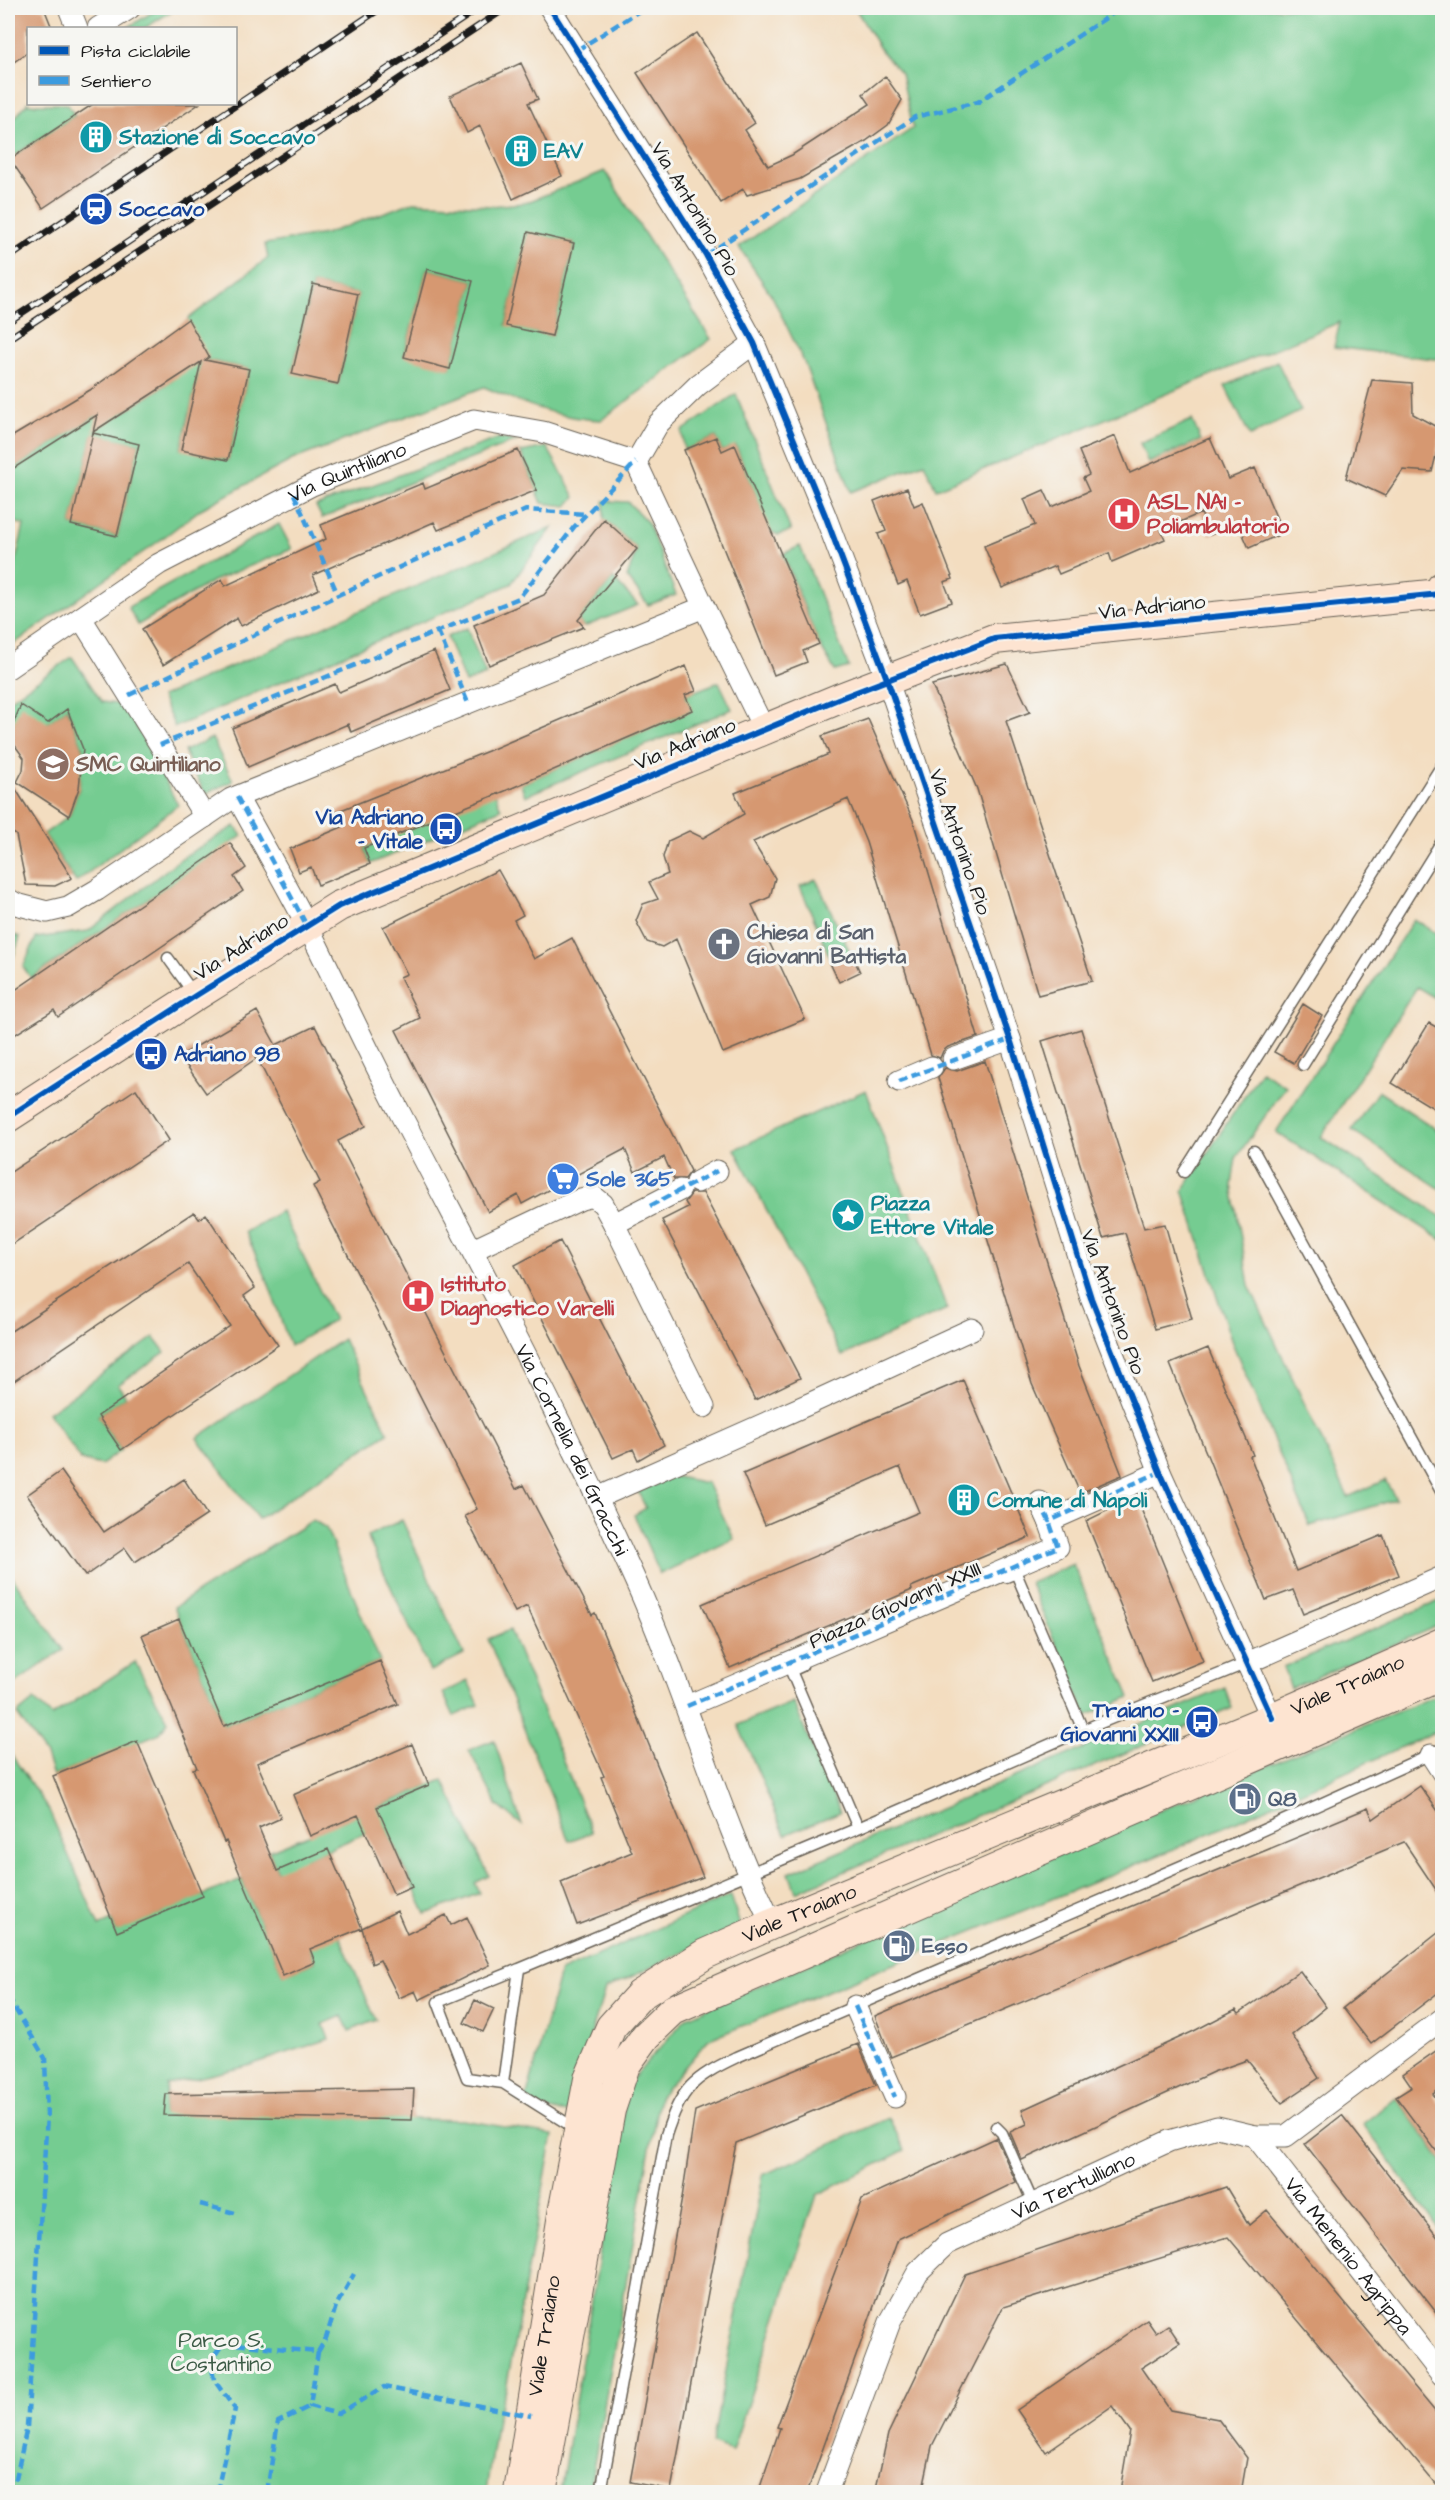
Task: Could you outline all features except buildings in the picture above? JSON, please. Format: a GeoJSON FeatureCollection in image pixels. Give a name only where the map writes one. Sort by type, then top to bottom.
{"type":"FeatureCollection","features":[{"type":"Feature","properties":{"kind":"main road","name":"Via Adriano"},"geometry":{"type":"LineString","coordinates":[[8,1117],[339,906],[764,729],[994,639],[1442,593]]}},
{"type":"Feature","properties":{"kind":"main road","name":"Viale Traiano"},"geometry":{"type":"LineString","coordinates":[[519,2493],[562,2219],[589,2079],[611,2027],[640,1995],[705,1954],[772,1924],[1272,1718],[1443,1643]]}},
{"type":"Feature","properties":{"kind":"main road","name":"Viale Traiano"},"geometry":{"type":"LineString","coordinates":[[541,2493],[610,2110],[625,2065],[646,2036],[673,2010],[1443,1675]]}},
{"type":"Feature","properties":{"kind":"main road"},"geometry":{"type":"LineString","coordinates":[[1272,1718],[1284,1745]]}},
{"type":"Feature","properties":{"kind":"main road"},"geometry":{"type":"LineString","coordinates":[[772,1924],[789,1958]]}},
{"type":"Feature","properties":{"kind":"street"},"geometry":{"type":"LineString","coordinates":[[69,8],[77,27]]}},
{"type":"Feature","properties":{"kind":"street"},"geometry":{"type":"LineString","coordinates":[[100,27],[130,8]]}},
{"type":"Feature","properties":{"kind":"street","name":"Via Antonino Pio"},"geometry":{"type":"LineString","coordinates":[[550,8],[706,255],[754,343],[825,515],[887,679],[1010,1039],[1091,1298],[1160,1472],[1272,1718]]}},
{"type":"Feature","properties":{"kind":"street"},"geometry":{"type":"LineString","coordinates":[[754,343],[698,385],[658,424],[636,462],[764,729]]}},
{"type":"Feature","properties":{"kind":"street","name":"Via Quintiliano"},"geometry":{"type":"LineString","coordinates":[[8,668],[159,564],[294,494],[474,420],[543,432],[636,462]]}},
{"type":"Feature","properties":{"kind":"street"},"geometry":{"type":"LineString","coordinates":[[8,899],[16,904],[47,912],[68,907],[237,797],[704,607]]}},
{"type":"Feature","properties":{"kind":"street"},"geometry":{"type":"LineString","coordinates":[[81,618],[205,817]]}},
{"type":"Feature","properties":{"kind":"street","name":"Via Cornelia dei Gracchi"},"geometry":{"type":"LineString","coordinates":[[237,797],[307,926],[399,1112],[473,1250],[597,1498],[642,1596],[687,1706],[748,1874],[772,1924]]}},
{"type":"Feature","properties":{"kind":"street"},"geometry":{"type":"LineString","coordinates":[[953,1059],[1010,1039]]}},
{"type":"Feature","properties":{"kind":"street"},"geometry":{"type":"LineString","coordinates":[[899,1081],[932,1067]]}},
{"type":"Feature","properties":{"kind":"street"},"geometry":{"type":"LineString","coordinates":[[614,1224],[717,1171]]}},
{"type":"Feature","properties":{"kind":"street"},"geometry":{"type":"LineString","coordinates":[[473,1250],[581,1199],[593,1196],[603,1204],[614,1224],[704,1407]]}},
{"type":"Feature","properties":{"kind":"street"},"geometry":{"type":"LineString","coordinates":[[597,1498],[972,1329]]}},
{"type":"Feature","properties":{"kind":"street"},"geometry":{"type":"LineString","coordinates":[[687,1706],[1058,1547],[1045,1512],[1160,1472]]}},
{"type":"Feature","properties":{"kind":"street"},"geometry":{"type":"LineString","coordinates":[[1247,1663],[1443,1577]]}},
{"type":"Feature","properties":{"kind":"street"},"geometry":{"type":"LineString","coordinates":[[855,2006],[895,2097]]}},
{"type":"Feature","properties":{"kind":"street","name":"Via Tertulliano"},"geometry":{"type":"LineString","coordinates":[[827,2493],[890,2322],[918,2272],[947,2244],[1168,2141],[1217,2127],[1255,2136],[1286,2136],[1443,2019]]}},
{"type":"Feature","properties":{"kind":"street","name":"Via Menenio Agrippa"},"geometry":{"type":"LineString","coordinates":[[1255,2136],[1443,2375]]}},
{"type":"Feature","properties":{"kind":"lane"},"geometry":{"type":"LineString","coordinates":[[1184,1172],[1443,765]]}},
{"type":"Feature","properties":{"kind":"lane"},"geometry":{"type":"LineString","coordinates":[[1303,1065],[1443,841]]}},
{"type":"Feature","properties":{"kind":"lane"},"geometry":{"type":"LineString","coordinates":[[168,958],[195,996]]}},
{"type":"Feature","properties":{"kind":"lane"},"geometry":{"type":"LineString","coordinates":[[1254,1151],[1443,1493]]}},
{"type":"Feature","properties":{"kind":"lane","name":"Piazza Giovanni XXIII"},"geometry":{"type":"LineString","coordinates":[[858,1828],[791,1671],[919,1615],[1016,1573],[1083,1730]]}},
{"type":"Feature","properties":{"kind":"lane"},"geometry":{"type":"LineString","coordinates":[[579,2131],[503,2084],[466,2078],[438,2002],[858,1828],[1083,1730],[1247,1663]]}},
{"type":"Feature","properties":{"kind":"lane"},"geometry":{"type":"LineString","coordinates":[[601,2493],[666,2135],[675,2105],[691,2085],[709,2070],[855,2006],[1223,1848],[1439,1759]]}},
{"type":"Feature","properties":{"kind":"lane"},"geometry":{"type":"LineString","coordinates":[[503,2084],[519,1969]]}},
{"type":"Feature","properties":{"kind":"lane"},"geometry":{"type":"LineString","coordinates":[[996,2127],[1002,2133],[1033,2203]]}},
{"type":"Feature","properties":{"kind":"green space"},"geometry":{"type":"Polygon","coordinates":[[[159,8],[177,8],[147,27],[129,27],[159,8]]]}},
{"type":"Feature","properties":{"kind":"green space"},"geometry":{"type":"Polygon","coordinates":[[[855,8],[1442,8],[1442,360],[1334,347],[1340,322],[936,489],[924,463],[851,492],[804,362],[772,296],[739,247],[913,128],[901,73],[882,52],[855,8]]]}},
{"type":"Feature","properties":{"kind":"green space"},"geometry":{"type":"Polygon","coordinates":[[[27,103],[68,105],[75,116],[8,160],[8,126],[27,103]]]}},
{"type":"Feature","properties":{"kind":"green space"},"geometry":{"type":"Polygon","coordinates":[[[605,171],[711,339],[601,420],[556,413],[484,387],[292,460],[201,509],[8,648],[8,594],[24,525],[8,520],[8,472],[114,404],[121,414],[173,380],[188,319],[268,258],[265,244],[325,234],[413,202],[491,206],[525,203],[605,171]],[[528,233],[506,325],[552,336],[574,243],[528,233]],[[427,269],[404,356],[450,368],[473,281],[427,269]],[[313,284],[292,373],[338,384],[358,294],[313,284]],[[202,359],[181,449],[228,460],[249,369],[202,359]],[[93,434],[71,525],[117,536],[139,444],[93,434]]]}},
{"type":"Feature","properties":{"kind":"green space"},"geometry":{"type":"Polygon","coordinates":[[[1277,361],[1301,411],[1250,436],[1225,386],[1277,361]]]}},
{"type":"Feature","properties":{"kind":"green space"},"geometry":{"type":"Polygon","coordinates":[[[736,394],[791,531],[778,535],[770,531],[736,446],[722,451],[716,437],[684,450],[682,431],[736,394]]]}},
{"type":"Feature","properties":{"kind":"green space"},"geometry":{"type":"Polygon","coordinates":[[[1192,420],[1201,440],[1148,463],[1140,443],[1192,420]]]}},
{"type":"Feature","properties":{"kind":"green space"},"geometry":{"type":"Polygon","coordinates":[[[499,438],[516,441],[322,518],[316,506],[499,438]]]}},
{"type":"Feature","properties":{"kind":"green space"},"geometry":{"type":"Polygon","coordinates":[[[547,447],[575,497],[567,506],[542,503],[521,452],[547,447]]]}},
{"type":"Feature","properties":{"kind":"green space"},"geometry":{"type":"Polygon","coordinates":[[[604,501],[628,502],[648,523],[676,595],[648,605],[627,577],[637,549],[604,519],[604,501]]]}},
{"type":"Feature","properties":{"kind":"green space"},"geometry":{"type":"Polygon","coordinates":[[[279,524],[292,549],[213,581],[138,625],[128,607],[279,524]]]}},
{"type":"Feature","properties":{"kind":"green space"},"geometry":{"type":"Polygon","coordinates":[[[553,527],[511,584],[175,727],[161,697],[553,527]]]}},
{"type":"Feature","properties":{"kind":"green space"},"geometry":{"type":"Polygon","coordinates":[[[800,546],[849,667],[835,671],[819,644],[783,554],[800,546]]]}},
{"type":"Feature","properties":{"kind":"green space"},"geometry":{"type":"Polygon","coordinates":[[[613,578],[638,605],[584,627],[578,620],[613,578]]]}},
{"type":"Feature","properties":{"kind":"green space"},"geometry":{"type":"Polygon","coordinates":[[[467,628],[486,675],[465,683],[447,637],[467,628]]]}},
{"type":"Feature","properties":{"kind":"green space"},"geometry":{"type":"Polygon","coordinates":[[[72,657],[102,702],[125,705],[178,805],[76,882],[44,834],[69,816],[79,788],[83,748],[67,709],[48,723],[8,735],[8,701],[72,657]]]}},
{"type":"Feature","properties":{"kind":"green space"},"geometry":{"type":"Polygon","coordinates":[[[719,682],[732,709],[525,796],[521,784],[691,710],[685,695],[719,682]]]}},
{"type":"Feature","properties":{"kind":"green space"},"geometry":{"type":"Polygon","coordinates":[[[212,738],[233,781],[205,794],[184,751],[212,738]]]}},
{"type":"Feature","properties":{"kind":"green space"},"geometry":{"type":"Polygon","coordinates":[[[495,793],[501,809],[370,864],[364,848],[495,793]]]}},
{"type":"Feature","properties":{"kind":"green space"},"geometry":{"type":"Polygon","coordinates":[[[235,826],[242,836],[31,978],[23,967],[36,938],[88,931],[183,857],[235,826]]]}},
{"type":"Feature","properties":{"kind":"green space"},"geometry":{"type":"Polygon","coordinates":[[[816,879],[850,952],[831,960],[800,886],[816,879]]]}},
{"type":"Feature","properties":{"kind":"green space"},"geometry":{"type":"Polygon","coordinates":[[[1414,919],[1442,937],[1442,1002],[1417,987],[1321,1137],[1442,1217],[1442,1240],[1276,1132],[1414,919]]]}},
{"type":"Feature","properties":{"kind":"green space"},"geometry":{"type":"Polygon","coordinates":[[[8,933],[20,937],[12,961],[8,965],[8,933]]]}},
{"type":"Feature","properties":{"kind":"green space"},"geometry":{"type":"Polygon","coordinates":[[[1261,1071],[1286,1086],[1236,1158],[1232,1185],[1249,1285],[1348,1497],[1385,1480],[1396,1499],[1310,1526],[1231,1340],[1183,1190],[1261,1071]]]}},
{"type":"Feature","properties":{"kind":"green space"},"geometry":{"type":"Polygon","coordinates":[[[866,1090],[947,1309],[842,1356],[735,1149],[866,1090]]]}},
{"type":"Feature","properties":{"kind":"green space"},"geometry":{"type":"Polygon","coordinates":[[[1378,1091],[1442,1133],[1442,1190],[1352,1130],[1378,1091]]]}},
{"type":"Feature","properties":{"kind":"green space"},"geometry":{"type":"Polygon","coordinates":[[[281,1211],[334,1320],[290,1346],[267,1279],[245,1232],[281,1211]]]}},
{"type":"Feature","properties":{"kind":"green space"},"geometry":{"type":"Polygon","coordinates":[[[154,1337],[165,1352],[118,1385],[126,1397],[98,1416],[121,1450],[101,1465],[81,1460],[48,1413],[154,1337]]]}},
{"type":"Feature","properties":{"kind":"green space"},"geometry":{"type":"Polygon","coordinates":[[[343,1339],[388,1433],[258,1519],[197,1438],[343,1339]]]}},
{"type":"Feature","properties":{"kind":"green space"},"geometry":{"type":"Polygon","coordinates":[[[672,1476],[707,1483],[734,1539],[660,1574],[634,1515],[646,1508],[638,1492],[672,1476]]]}},
{"type":"Feature","properties":{"kind":"green space"},"geometry":{"type":"Polygon","coordinates":[[[313,1520],[326,1528],[380,1661],[224,1726],[174,1607],[313,1520]]]}},
{"type":"Feature","properties":{"kind":"green space"},"geometry":{"type":"Polygon","coordinates":[[[402,1520],[464,1654],[430,1671],[367,1536],[402,1520]]]}},
{"type":"Feature","properties":{"kind":"green space"},"geometry":{"type":"Polygon","coordinates":[[[1073,1564],[1130,1697],[1086,1716],[1030,1583],[1073,1564]]]}},
{"type":"Feature","properties":{"kind":"green space"},"geometry":{"type":"Polygon","coordinates":[[[8,1571],[63,1650],[8,1688],[8,1571]]]}},
{"type":"Feature","properties":{"kind":"green space"},"geometry":{"type":"Polygon","coordinates":[[[1442,1600],[1442,1624],[1291,1688],[1283,1667],[1442,1600]]]}},
{"type":"Feature","properties":{"kind":"green space"},"geometry":{"type":"Polygon","coordinates":[[[510,1630],[592,1832],[569,1841],[488,1639],[510,1630]]]}},
{"type":"Feature","properties":{"kind":"green space"},"geometry":{"type":"Polygon","coordinates":[[[135,1662],[168,1721],[160,1733],[53,1776],[46,1755],[17,1714],[34,1700],[52,1716],[135,1662]]]}},
{"type":"Feature","properties":{"kind":"green space"},"geometry":{"type":"Polygon","coordinates":[[[468,1681],[479,1705],[454,1716],[443,1693],[468,1681]]]}},
{"type":"Feature","properties":{"kind":"green space"},"geometry":{"type":"Polygon","coordinates":[[[1225,1688],[1232,1708],[796,1892],[789,1873],[1225,1688]]]}},
{"type":"Feature","properties":{"kind":"green space"},"geometry":{"type":"Polygon","coordinates":[[[1442,1693],[1442,1729],[1181,1846],[708,2040],[659,2097],[589,2492],[560,2492],[628,2084],[687,2017],[1168,1807],[1442,1693]]]}},
{"type":"Feature","properties":{"kind":"green space"},"geometry":{"type":"Polygon","coordinates":[[[793,1702],[840,1812],[785,1835],[738,1725],[793,1702]]]}},
{"type":"Feature","properties":{"kind":"green space"},"geometry":{"type":"Polygon","coordinates":[[[494,1740],[522,1825],[497,1805],[469,1750],[494,1740]]]}},
{"type":"Feature","properties":{"kind":"green space","name":"Parco S. Costantino"},"geometry":{"type":"Polygon","coordinates":[[[8,1750],[49,1810],[99,1926],[112,1920],[117,1931],[242,1879],[283,1975],[315,1962],[269,1851],[443,1780],[489,1876],[475,1883],[480,1893],[426,1914],[384,1825],[306,1859],[376,2020],[349,2031],[342,2016],[323,2024],[329,2039],[244,2067],[167,2085],[164,2114],[463,2120],[553,2135],[506,2389],[497,2418],[486,2492],[8,2492],[8,1750]]]}},
{"type":"Feature","properties":{"kind":"green space"},"geometry":{"type":"Polygon","coordinates":[[[731,1895],[740,1926],[605,1989],[567,2113],[524,2106],[560,1972],[731,1895]]]}},
{"type":"Feature","properties":{"kind":"green space"},"geometry":{"type":"Polygon","coordinates":[[[1396,2097],[1442,2160],[1442,2233],[1363,2124],[1396,2097]]]}},
{"type":"Feature","properties":{"kind":"green space"},"geometry":{"type":"Polygon","coordinates":[[[889,2118],[905,2150],[817,2195],[732,2451],[712,2444],[763,2175],[889,2118]]]}},
{"type":"Feature","properties":{"kind":"railway"},"geometry":{"type":"LineString","coordinates":[[237,105],[381,8]]}},
{"type":"Feature","properties":{"kind":"railway"},"geometry":{"type":"LineString","coordinates":[[8,322],[479,8]]}},
{"type":"Feature","properties":{"kind":"railway"},"geometry":{"type":"LineString","coordinates":[[8,339],[506,8]]}},
{"type":"Feature","properties":{"kind":"railway"},"geometry":{"type":"LineString","coordinates":[[8,258],[236,105]]}},
{"type":"Feature","properties":{"kind":"marked path"},"geometry":{"type":"LineString","coordinates":[[577,50],[644,8]]}},
{"type":"Feature","properties":{"kind":"marked path"},"geometry":{"type":"LineString","coordinates":[[706,255],[915,117],[978,102],[1121,8]]}},
{"type":"Feature","properties":{"kind":"marked path"},"geometry":{"type":"LineString","coordinates":[[160,745],[519,598],[574,527],[636,462]]}},
{"type":"Feature","properties":{"kind":"marked path"},"geometry":{"type":"LineString","coordinates":[[294,494],[338,595]]}},
{"type":"Feature","properties":{"kind":"marked path"},"geometry":{"type":"LineString","coordinates":[[129,695],[338,595],[526,510],[587,514]]}},
{"type":"Feature","properties":{"kind":"marked path"},"geometry":{"type":"LineString","coordinates":[[438,631],[468,703]]}},
{"type":"Feature","properties":{"kind":"marked path"},"geometry":{"type":"LineString","coordinates":[[237,797],[307,926]]}},
{"type":"Feature","properties":{"kind":"marked path"},"geometry":{"type":"LineString","coordinates":[[899,1081],[1010,1039]]}},
{"type":"Feature","properties":{"kind":"marked path"},"geometry":{"type":"LineString","coordinates":[[650,1206],[717,1171]]}},
{"type":"Feature","properties":{"kind":"marked path"},"geometry":{"type":"LineString","coordinates":[[1040,1502],[1049,1521],[1160,1472]]}},
{"type":"Feature","properties":{"kind":"marked path"},"geometry":{"type":"LineString","coordinates":[[687,1706],[1058,1547],[1049,1521]]}},
{"type":"Feature","properties":{"kind":"marked path"},"geometry":{"type":"LineString","coordinates":[[8,1997],[45,2058],[47,2116],[27,2427],[13,2492]]}},
{"type":"Feature","properties":{"kind":"marked path"},"geometry":{"type":"LineString","coordinates":[[855,2006],[895,2097]]}},
{"type":"Feature","properties":{"kind":"marked path"},"geometry":{"type":"LineString","coordinates":[[200,2204],[235,2213]]}},
{"type":"Feature","properties":{"kind":"marked path"},"geometry":{"type":"LineString","coordinates":[[217,2492],[235,2409],[214,2380],[211,2361],[223,2343],[318,2352],[326,2338],[336,2306],[354,2274]]}},
{"type":"Feature","properties":{"kind":"marked path"},"geometry":{"type":"LineString","coordinates":[[318,2352],[310,2406],[338,2414],[384,2387],[531,2416]]}},
{"type":"Feature","properties":{"kind":"marked path"},"geometry":{"type":"LineString","coordinates":[[267,2492],[278,2422],[310,2406]]}},
{"type":"Feature","properties":{"kind":"cycle path"},"geometry":{"type":"LineString","coordinates":[[550,8],[706,255],[754,343],[825,515],[887,679],[1010,1039],[1091,1298],[1160,1472],[1272,1718]]}},
{"type":"Feature","properties":{"kind":"cycle path"},"geometry":{"type":"LineString","coordinates":[[8,1117],[339,906],[838,699],[994,639],[1440,594]]}},
{"type":"Feature","properties":{"kind":"place","name":"Stazione di Soccavo"},"geometry":{"type":"Point","coordinates":[96,137]}},
{"type":"Feature","properties":{"kind":"place","name":"EAV"},"geometry":{"type":"Point","coordinates":[521,151]}},
{"type":"Feature","properties":{"kind":"place","name":"Soccavo"},"geometry":{"type":"Point","coordinates":[96,209]}},
{"type":"Feature","properties":{"kind":"place","name":"ASL NA1 - Poliambulatorio"},"geometry":{"type":"Point","coordinates":[1124,514]}},
{"type":"Feature","properties":{"kind":"place","name":"SMC Quintiliano"},"geometry":{"type":"Point","coordinates":[53,764]}},
{"type":"Feature","properties":{"kind":"place","name":"Via Adriano - Vitale"},"geometry":{"type":"Point","coordinates":[446,829]}},
{"type":"Feature","properties":{"kind":"place","name":"Chiesa di San Giovanni Battista"},"geometry":{"type":"Point","coordinates":[724,944]}},
{"type":"Feature","properties":{"kind":"place","name":"Adriano 98"},"geometry":{"type":"Point","coordinates":[151,1054]}},
{"type":"Feature","properties":{"kind":"place","name":"Sole 365"},"geometry":{"type":"Point","coordinates":[563,1179]}},
{"type":"Feature","properties":{"kind":"place","name":"Piazza Ettore Vitale"},"geometry":{"type":"Point","coordinates":[848,1215]}},
{"type":"Feature","properties":{"kind":"place","name":"Istituto Diagnostico Varelli"},"geometry":{"type":"Point","coordinates":[418,1296]}},
{"type":"Feature","properties":{"kind":"place","name":"Comune di Napoli"},"geometry":{"type":"Point","coordinates":[964,1500]}},
{"type":"Feature","properties":{"kind":"place","name":"Traiano - Giovanni XXIII"},"geometry":{"type":"Point","coordinates":[1202,1722]}},
{"type":"Feature","properties":{"kind":"place","name":"Q8"},"geometry":{"type":"Point","coordinates":[1245,1799]}},
{"type":"Feature","properties":{"kind":"place","name":"Esso"},"geometry":{"type":"Point","coordinates":[899,1946]}}]}
